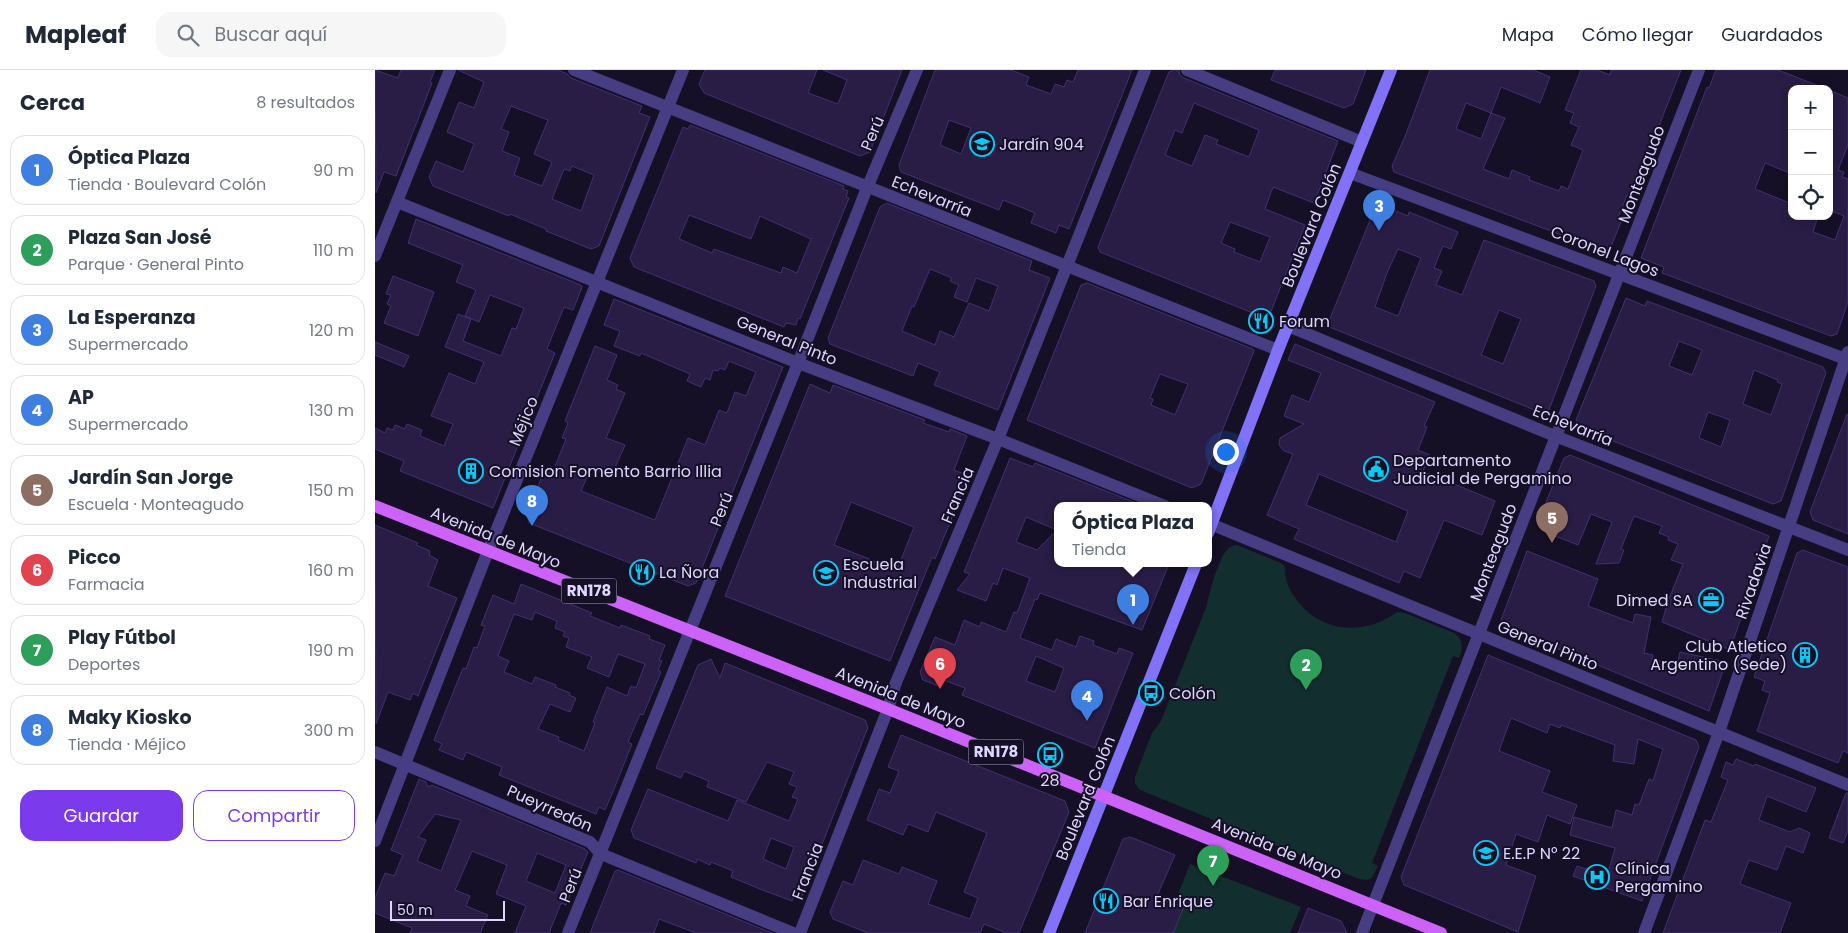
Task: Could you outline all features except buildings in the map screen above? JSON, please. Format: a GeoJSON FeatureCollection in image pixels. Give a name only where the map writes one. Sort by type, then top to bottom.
{"type":"FeatureCollection","features":[{"type":"Feature","properties":{"kind":"main road","name":"Boulevard Colón"},"geometry":{"type":"LineString","coordinates":[[1212,519],[1391,70]]}},
{"type":"Feature","properties":{"kind":"main road","name":"Avenida de Mayo"},"geometry":{"type":"LineString","coordinates":[[375,506],[1104,795],[1441,933]]}},
{"type":"Feature","properties":{"kind":"main road","name":"Boulevard Colón"},"geometry":{"type":"LineString","coordinates":[[1049,933],[1195,567]]}},
{"type":"Feature","properties":{"kind":"street"},"geometry":{"type":"LineString","coordinates":[[375,256],[378,239],[397,202],[450,70]]}},
{"type":"Feature","properties":{"kind":"street","name":"Echevarría"},"geometry":{"type":"LineString","coordinates":[[574,70],[1278,350]]}},
{"type":"Feature","properties":{"kind":"street","name":"Méjico"},"geometry":{"type":"LineString","coordinates":[[375,841],[488,552],[683,70]]}},
{"type":"Feature","properties":{"kind":"street","name":"Perú"},"geometry":{"type":"LineString","coordinates":[[568,933],[867,188],[917,70]]}},
{"type":"Feature","properties":{"kind":"street","name":"Francia"},"geometry":{"type":"LineString","coordinates":[[800,933],[888,709],[895,685],[997,439],[1145,70]]}},
{"type":"Feature","properties":{"kind":"street"},"geometry":{"type":"LineString","coordinates":[[1187,70],[1362,142]]}},
{"type":"Feature","properties":{"kind":"street","name":"Monteagudo"},"geometry":{"type":"LineString","coordinates":[[1362,933],[1699,70]]}},
{"type":"Feature","properties":{"kind":"street","name":"Coronel Lagos"},"geometry":{"type":"LineString","coordinates":[[1350,173],[1847,357]]}},
{"type":"Feature","properties":{"kind":"street","name":"General Pinto"},"geometry":{"type":"LineString","coordinates":[[397,202],[1155,502]]}},
{"type":"Feature","properties":{"kind":"street","name":"Echevarría"},"geometry":{"type":"LineString","coordinates":[[1288,326],[1555,436],[1848,550]]}},
{"type":"Feature","properties":{"kind":"street","name":"Rivadavia"},"geometry":{"type":"LineString","coordinates":[[1644,933],[1719,732],[1847,357]]}},
{"type":"Feature","properties":{"kind":"street","name":"General Pinto"},"geometry":{"type":"LineString","coordinates":[[1212,528],[1479,634],[1848,785]]}},
{"type":"Feature","properties":{"kind":"street","name":"Pueyrredón"},"geometry":{"type":"LineString","coordinates":[[375,752],[590,842],[601,854],[793,933]]}},
{"type":"Feature","properties":{"kind":"green space"},"geometry":{"type":"Polygon","coordinates":[[[1237,545],[1281,563],[1285,567],[1285,575],[1291,592],[1306,610],[1317,619],[1344,627],[1357,627],[1371,625],[1397,612],[1405,613],[1454,633],[1460,638],[1462,648],[1459,658],[1453,656],[1372,863],[1378,866],[1371,879],[1359,879],[1140,790],[1135,783],[1135,777],[1152,733],[1161,721],[1207,605],[1220,562],[1227,550],[1237,545]]]}},
{"type":"Feature","properties":{"kind":"green space"},"geometry":{"type":"Polygon","coordinates":[[[1190,864],[1301,907],[1290,933],[1163,933],[1190,864]]]}},
{"type":"Feature","properties":{"kind":"place","name":"Jardín 904"},"geometry":{"type":"Point","coordinates":[982,144]}},
{"type":"Feature","properties":{"kind":"place","name":"La Esperanza"},"geometry":{"type":"Point","coordinates":[1379,231]}},
{"type":"Feature","properties":{"kind":"place","name":"Forum"},"geometry":{"type":"Point","coordinates":[1261,321]}},
{"type":"Feature","properties":{"kind":"place","name":"Departamento Judicial de Pergamino"},"geometry":{"type":"Point","coordinates":[1376,469]}},
{"type":"Feature","properties":{"kind":"place","name":"Comision Fomento Barrio Illia"},"geometry":{"type":"Point","coordinates":[471,471]}},
{"type":"Feature","properties":{"kind":"place","name":"Maky Kiosko"},"geometry":{"type":"Point","coordinates":[532,526]}},
{"type":"Feature","properties":{"kind":"place","name":"Jardín San Jorge"},"geometry":{"type":"Point","coordinates":[1552,543]}},
{"type":"Feature","properties":{"kind":"place","name":"La Ñora"},"geometry":{"type":"Point","coordinates":[642,572]}},
{"type":"Feature","properties":{"kind":"place","name":"Escuela Industrial"},"geometry":{"type":"Point","coordinates":[826,573]}},
{"type":"Feature","properties":{"kind":"place","name":"Dimed SA"},"geometry":{"type":"Point","coordinates":[1711,600]}},
{"type":"Feature","properties":{"kind":"place","name":"Óptica Plaza"},"geometry":{"type":"Point","coordinates":[1133,625]}},
{"type":"Feature","properties":{"kind":"place","name":"Club Atletico Argentino (Sede)"},"geometry":{"type":"Point","coordinates":[1805,655]}},
{"type":"Feature","properties":{"kind":"place","name":"Picco"},"geometry":{"type":"Point","coordinates":[940,689]}},
{"type":"Feature","properties":{"kind":"place","name":"Plaza San José"},"geometry":{"type":"Point","coordinates":[1306,690]}},
{"type":"Feature","properties":{"kind":"place","name":"Colón"},"geometry":{"type":"Point","coordinates":[1151,693]}},
{"type":"Feature","properties":{"kind":"place","name":"AP"},"geometry":{"type":"Point","coordinates":[1087,721]}},
{"type":"Feature","properties":{"kind":"place","name":"28"},"geometry":{"type":"Point","coordinates":[1050,755]}},
{"type":"Feature","properties":{"kind":"place","name":"E.E.P N° 22"},"geometry":{"type":"Point","coordinates":[1486,853]}},
{"type":"Feature","properties":{"kind":"place","name":"Clínica Pergamino"},"geometry":{"type":"Point","coordinates":[1597,877]}},
{"type":"Feature","properties":{"kind":"place","name":"Play Fútbol"},"geometry":{"type":"Point","coordinates":[1213,886]}},
{"type":"Feature","properties":{"kind":"place","name":"Bar Enrique"},"geometry":{"type":"Point","coordinates":[1106,901]}}]}
